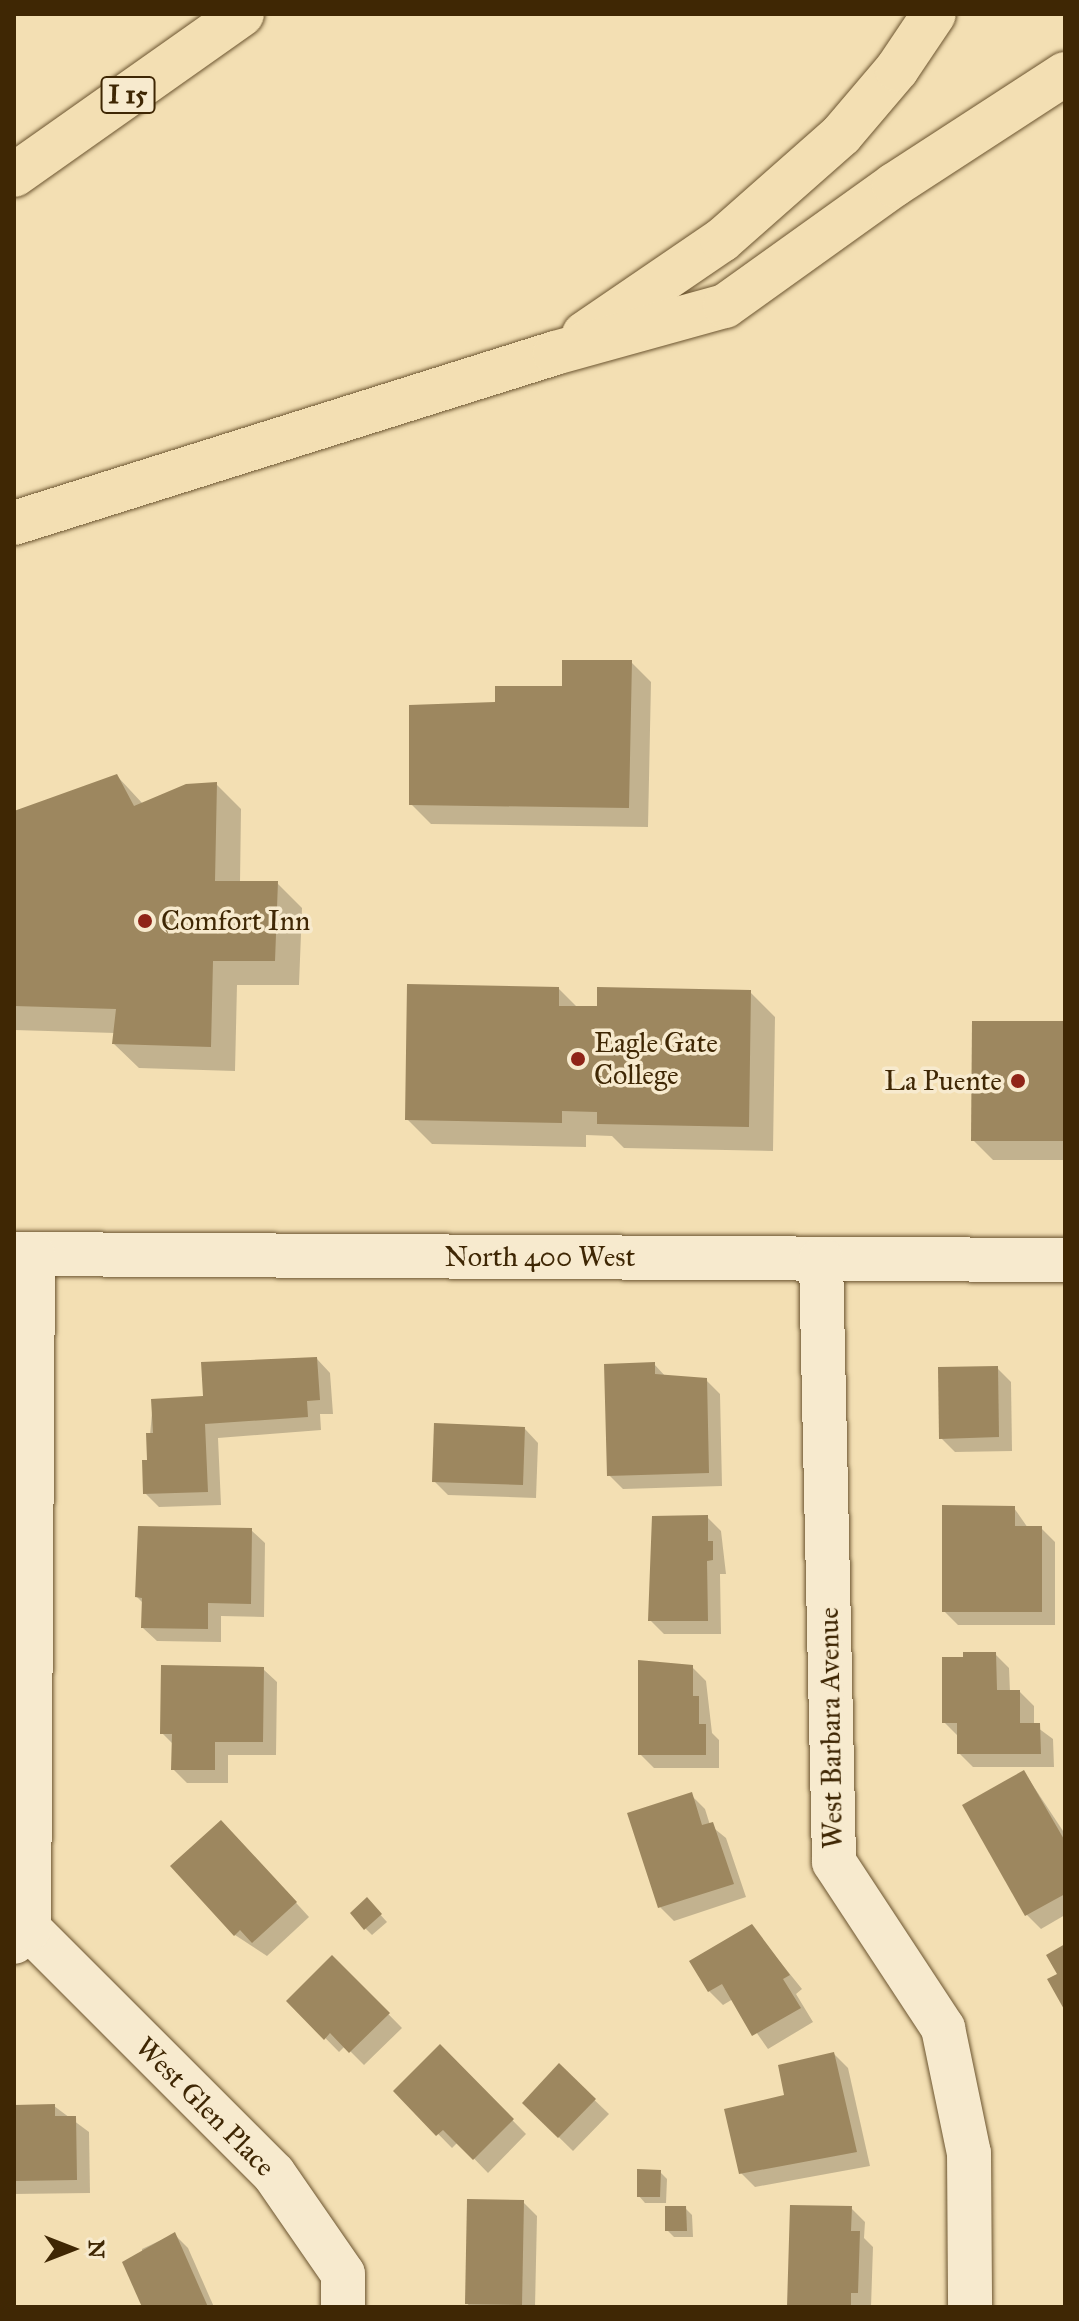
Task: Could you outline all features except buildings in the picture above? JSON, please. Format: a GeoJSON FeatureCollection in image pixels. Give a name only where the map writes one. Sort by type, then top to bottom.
{"type":"FeatureCollection","features":[{"type":"Feature","properties":{"kind":"highway","name":"I 15"},"geometry":{"type":"LineString","coordinates":[[14,175],[242,14]]}},
{"type":"Feature","properties":{"kind":"highway"},"geometry":{"type":"LineString","coordinates":[[555,353],[722,240],[841,135],[897,69],[934,14]]}},
{"type":"Feature","properties":{"kind":"highway"},"geometry":{"type":"LineString","coordinates":[[14,523],[555,353],[725,306],[894,185],[1065,74]]}},
{"type":"Feature","properties":{"kind":"street","name":"North 400 West"},"geometry":{"type":"LineString","coordinates":[[23,1254],[1065,1260]]}},
{"type":"Feature","properties":{"kind":"street"},"geometry":{"type":"LineString","coordinates":[[21,1936],[23,1254]]}},
{"type":"Feature","properties":{"kind":"street","name":"West Barbara Avenue"},"geometry":{"type":"LineString","coordinates":[[821,1259],[834,1862],[943,2028],[969,2153],[970,2307]]}},
{"type":"Feature","properties":{"kind":"street","name":"West Glen Place"},"geometry":{"type":"LineString","coordinates":[[21,1936],[274,2174],[343,2274],[343,2307]]}},
{"type":"Feature","properties":{"kind":"place","name":"Comfort Inn"},"geometry":{"type":"Point","coordinates":[145,921]}},
{"type":"Feature","properties":{"kind":"place","name":"Eagle Gate College"},"geometry":{"type":"Point","coordinates":[578,1059]}},
{"type":"Feature","properties":{"kind":"place","name":"La Puente"},"geometry":{"type":"Point","coordinates":[1018,1081]}}]}
